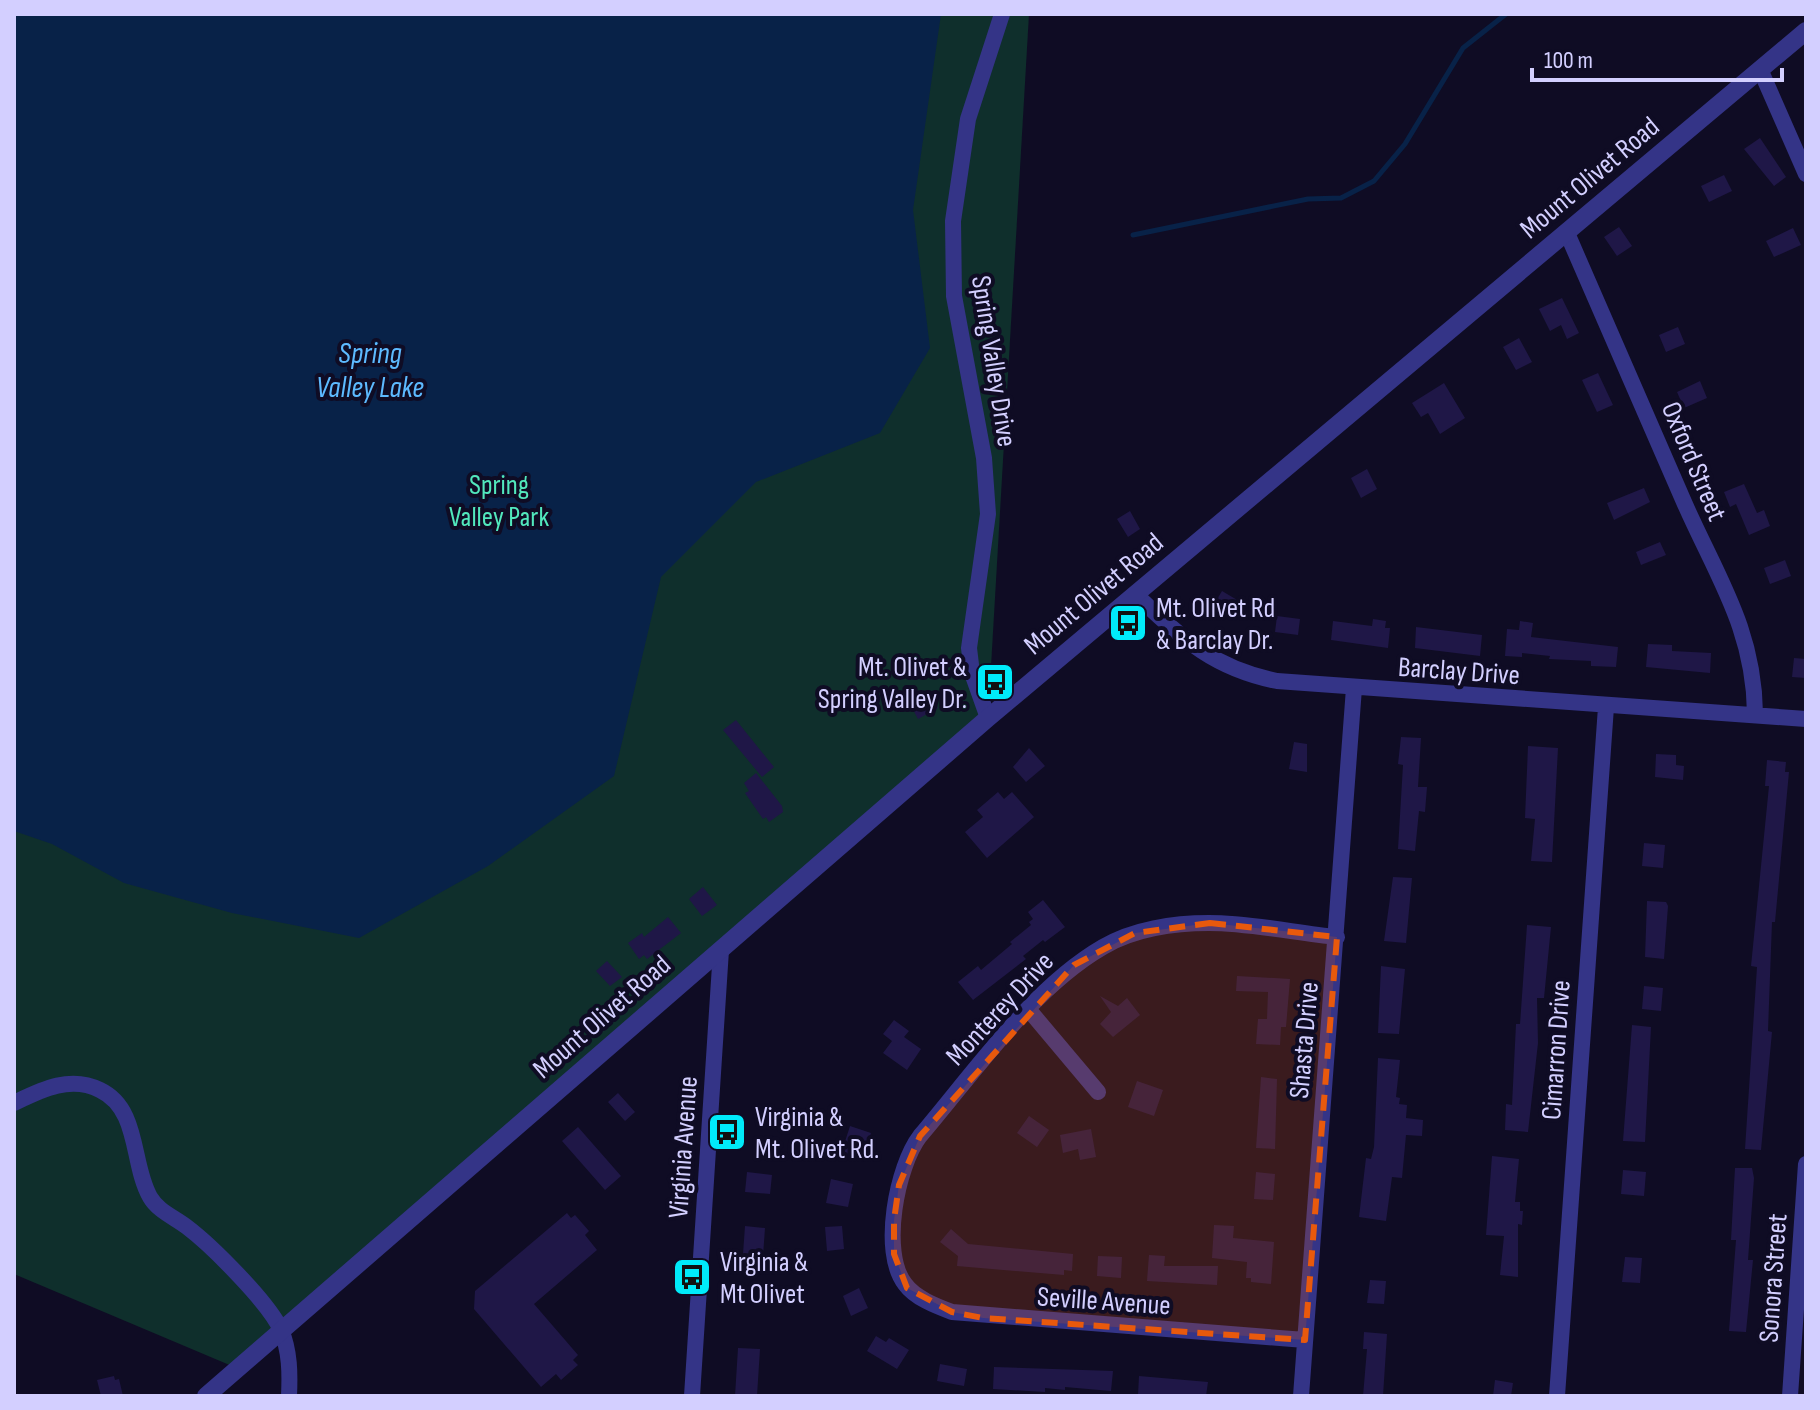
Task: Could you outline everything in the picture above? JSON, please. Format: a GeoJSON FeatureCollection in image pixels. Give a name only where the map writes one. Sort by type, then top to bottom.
{"type":"FeatureCollection","features":[{"type":"Feature","properties":{"kind":"street","name":"Spring Valley Drive"},"geometry":{"type":"LineString","coordinates":[[988,718],[972,673],[969,648],[988,514],[984,458],[954,296],[953,221],[968,119],[1002,14]]}},
{"type":"Feature","properties":{"kind":"street","name":"Mount Olivet Road"},"geometry":{"type":"LineString","coordinates":[[206,1396],[988,718],[1806,31]]}},
{"type":"Feature","properties":{"kind":"street"},"geometry":{"type":"LineString","coordinates":[[1760,69],[1806,174]]}},
{"type":"Feature","properties":{"kind":"street","name":"Oxford Street"},"geometry":{"type":"LineString","coordinates":[[1567,233],[1744,630],[1752,660],[1755,713]]}},
{"type":"Feature","properties":{"kind":"street","name":"Barclay Drive"},"geometry":{"type":"LineString","coordinates":[[1135,594],[1187,643],[1225,666],[1277,681],[1806,719]]}},
{"type":"Feature","properties":{"kind":"street","name":"Shasta Drive"},"geometry":{"type":"LineString","coordinates":[[1301,1396],[1354,688]]}},
{"type":"Feature","properties":{"kind":"street","name":"Cimarron Drive"},"geometry":{"type":"LineString","coordinates":[[1557,1396],[1606,707]]}},
{"type":"Feature","properties":{"kind":"street","name":"Monterey Drive"},"geometry":{"type":"LineString","coordinates":[[907,1288],[899,1276],[894,1254],[894,1220],[911,1148],[1029,1010],[1074,965],[1105,946],[1135,933],[1210,923],[1337,937]]}},
{"type":"Feature","properties":{"kind":"street","name":"Virginia Avenue"},"geometry":{"type":"LineString","coordinates":[[692,1396],[721,950]]}},
{"type":"Feature","properties":{"kind":"street"},"geometry":{"type":"LineString","coordinates":[[1029,1010],[1098,1092]]}},
{"type":"Feature","properties":{"kind":"street"},"geometry":{"type":"LineString","coordinates":[[14,1103],[65,1084],[84,1084],[111,1096],[128,1122],[148,1193],[155,1205],[206,1244],[266,1308],[280,1329],[290,1374],[289,1396]]}},
{"type":"Feature","properties":{"kind":"street","name":"Sonora Street"},"geometry":{"type":"LineString","coordinates":[[1790,1396],[1806,1164]]}},
{"type":"Feature","properties":{"kind":"street","name":"Seville Avenue"},"geometry":{"type":"LineString","coordinates":[[907,1288],[952,1312],[983,1318],[1305,1340]]}},
{"type":"Feature","properties":{"kind":"highlighted area"},"geometry":{"type":"Polygon","coordinates":[[[1210,923],[1337,937],[1305,1340],[983,1318],[952,1312],[907,1288],[894,1254],[894,1220],[899,1185],[920,1136],[1074,965],[1135,933],[1210,923]]]}},
{"type":"Feature","properties":{"kind":"green space","name":"Spring Valley Lake"},"geometry":{"type":"Polygon","coordinates":[[[14,14],[1029,14],[988,718],[239,1369],[14,1274],[14,14]]]}},
{"type":"Feature","properties":{"kind":"water","name":"Spring Valley Lake"},"geometry":{"type":"Polygon","coordinates":[[[14,14],[941,14],[913,210],[930,348],[880,433],[756,482],[661,577],[614,776],[488,866],[359,938],[232,913],[124,883],[52,844],[14,831],[14,14]]]}},
{"type":"Feature","properties":{"kind":"building"},"geometry":{"type":"Polygon","coordinates":[[[1760,138],[1786,177],[1774,186],[1744,149],[1760,138]]]}},
{"type":"Feature","properties":{"kind":"building"},"geometry":{"type":"Polygon","coordinates":[[[1724,175],[1732,191],[1709,202],[1701,186],[1724,175]]]}},
{"type":"Feature","properties":{"kind":"building"},"geometry":{"type":"Polygon","coordinates":[[[1619,227],[1632,246],[1617,256],[1604,237],[1619,227]]]}},
{"type":"Feature","properties":{"kind":"building"},"geometry":{"type":"Polygon","coordinates":[[[1793,228],[1801,245],[1774,257],[1766,241],[1793,228]]]}},
{"type":"Feature","properties":{"kind":"building"},"geometry":{"type":"Polygon","coordinates":[[[1562,298],[1579,333],[1567,339],[1561,325],[1550,331],[1539,309],[1562,298]]]}},
{"type":"Feature","properties":{"kind":"building"},"geometry":{"type":"Polygon","coordinates":[[[1678,327],[1685,344],[1666,352],[1659,335],[1678,327]]]}},
{"type":"Feature","properties":{"kind":"building"},"geometry":{"type":"Polygon","coordinates":[[[1519,338],[1532,362],[1516,370],[1503,347],[1519,338]]]}},
{"type":"Feature","properties":{"kind":"building"},"geometry":{"type":"Polygon","coordinates":[[[1598,373],[1613,405],[1597,412],[1582,380],[1598,373]]]}},
{"type":"Feature","properties":{"kind":"building"},"geometry":{"type":"Polygon","coordinates":[[[1700,381],[1707,398],[1684,408],[1677,392],[1700,381]]]}},
{"type":"Feature","properties":{"kind":"building"},"geometry":{"type":"Polygon","coordinates":[[[1444,383],[1465,418],[1440,434],[1428,413],[1421,417],[1412,403],[1444,383]]]}},
{"type":"Feature","properties":{"kind":"building"},"geometry":{"type":"Polygon","coordinates":[[[1367,469],[1377,489],[1361,498],[1351,478],[1367,469]]]}},
{"type":"Feature","properties":{"kind":"building"},"geometry":{"type":"Polygon","coordinates":[[[1744,484],[1757,513],[1764,510],[1770,526],[1749,535],[1736,504],[1730,507],[1724,492],[1744,484]]]}},
{"type":"Feature","properties":{"kind":"building"},"geometry":{"type":"Polygon","coordinates":[[[1644,488],[1650,502],[1614,520],[1607,503],[1644,488]]]}},
{"type":"Feature","properties":{"kind":"building"},"geometry":{"type":"Polygon","coordinates":[[[1130,511],[1140,529],[1128,537],[1117,519],[1130,511]]]}},
{"type":"Feature","properties":{"kind":"building"},"geometry":{"type":"Polygon","coordinates":[[[1660,542],[1666,555],[1641,565],[1636,552],[1660,542]]]}},
{"type":"Feature","properties":{"kind":"building"},"geometry":{"type":"Polygon","coordinates":[[[1785,560],[1791,576],[1770,584],[1764,568],[1785,560]]]}},
{"type":"Feature","properties":{"kind":"building"},"geometry":{"type":"Polygon","coordinates":[[[1222,591],[1244,604],[1236,619],[1213,606],[1222,591]]]}},
{"type":"Feature","properties":{"kind":"building"},"geometry":{"type":"Polygon","coordinates":[[[1277,616],[1300,619],[1298,635],[1275,632],[1277,616]]]}},
{"type":"Feature","properties":{"kind":"building"},"geometry":{"type":"Polygon","coordinates":[[[1373,619],[1386,621],[1385,628],[1390,628],[1388,648],[1331,640],[1333,621],[1372,626],[1373,619]]]}},
{"type":"Feature","properties":{"kind":"building"},"geometry":{"type":"Polygon","coordinates":[[[1520,621],[1533,623],[1531,637],[1618,647],[1616,667],[1591,666],[1591,661],[1549,659],[1550,656],[1522,653],[1522,657],[1505,656],[1507,629],[1519,630],[1520,621]]]}},
{"type":"Feature","properties":{"kind":"building"},"geometry":{"type":"Polygon","coordinates":[[[1416,627],[1482,635],[1480,656],[1415,648],[1416,627]]]}},
{"type":"Feature","properties":{"kind":"building"},"geometry":{"type":"Polygon","coordinates":[[[1648,644],[1672,645],[1672,651],[1711,653],[1710,673],[1646,667],[1648,644]]]}},
{"type":"Feature","properties":{"kind":"building"},"geometry":{"type":"Polygon","coordinates":[[[1794,658],[1806,659],[1806,678],[1792,677],[1794,658]]]}},
{"type":"Feature","properties":{"kind":"building"},"geometry":{"type":"Polygon","coordinates":[[[930,694],[938,708],[918,719],[910,704],[930,694]]]}},
{"type":"Feature","properties":{"kind":"building"},"geometry":{"type":"Polygon","coordinates":[[[736,720],[774,767],[762,777],[723,730],[736,720]]]}},
{"type":"Feature","properties":{"kind":"building"},"geometry":{"type":"Polygon","coordinates":[[[1401,737],[1421,738],[1418,787],[1427,787],[1425,812],[1419,811],[1415,851],[1398,849],[1403,765],[1398,764],[1401,737]]]}},
{"type":"Feature","properties":{"kind":"building"},"geometry":{"type":"Polygon","coordinates":[[[1294,742],[1307,744],[1307,772],[1289,769],[1294,742]]]}},
{"type":"Feature","properties":{"kind":"building"},"geometry":{"type":"Polygon","coordinates":[[[1528,746],[1558,748],[1552,862],[1531,861],[1535,819],[1525,818],[1528,746]]]}},
{"type":"Feature","properties":{"kind":"building"},"geometry":{"type":"Polygon","coordinates":[[[1029,748],[1045,766],[1026,782],[1013,767],[1029,748]]]}},
{"type":"Feature","properties":{"kind":"building"},"geometry":{"type":"Polygon","coordinates":[[[1656,754],[1676,755],[1676,765],[1684,766],[1683,780],[1655,777],[1656,754]]]}},
{"type":"Feature","properties":{"kind":"building"},"geometry":{"type":"Polygon","coordinates":[[[1767,760],[1786,762],[1785,772],[1789,772],[1775,922],[1772,922],[1768,1031],[1772,1032],[1761,1150],[1745,1149],[1757,967],[1751,966],[1769,786],[1765,786],[1767,760]]]}},
{"type":"Feature","properties":{"kind":"building"},"geometry":{"type":"Polygon","coordinates":[[[756,773],[782,806],[783,812],[769,822],[766,817],[763,819],[745,793],[749,791],[744,783],[756,773]]]}},
{"type":"Feature","properties":{"kind":"building"},"geometry":{"type":"Polygon","coordinates":[[[998,792],[1004,799],[1012,792],[1034,817],[987,858],[965,832],[983,817],[977,810],[998,792]]]}},
{"type":"Feature","properties":{"kind":"building"},"geometry":{"type":"Polygon","coordinates":[[[1644,843],[1665,845],[1663,868],[1642,866],[1644,843]]]}},
{"type":"Feature","properties":{"kind":"building"},"geometry":{"type":"Polygon","coordinates":[[[1393,877],[1412,878],[1406,943],[1384,941],[1393,877]]]}},
{"type":"Feature","properties":{"kind":"building"},"geometry":{"type":"Polygon","coordinates":[[[703,887],[717,905],[702,916],[689,899],[703,887]]]}},
{"type":"Feature","properties":{"kind":"building"},"geometry":{"type":"Polygon","coordinates":[[[1043,900],[1065,927],[1045,942],[1043,940],[1023,956],[1026,959],[973,1000],[958,982],[978,966],[981,970],[1012,944],[1010,942],[1031,925],[1029,922],[1033,919],[1028,912],[1043,900]]]}},
{"type":"Feature","properties":{"kind":"building"},"geometry":{"type":"Polygon","coordinates":[[[1647,901],[1666,902],[1668,906],[1664,959],[1645,957],[1647,901]]]}},
{"type":"Feature","properties":{"kind":"building"},"geometry":{"type":"Polygon","coordinates":[[[668,917],[681,933],[647,959],[644,955],[639,959],[628,943],[642,933],[644,937],[668,917]]]}},
{"type":"Feature","properties":{"kind":"building"},"geometry":{"type":"Polygon","coordinates":[[[1527,925],[1551,927],[1544,998],[1537,998],[1538,1043],[1528,1132],[1505,1130],[1506,1104],[1512,1105],[1516,1024],[1520,1024],[1527,925]]]}},
{"type":"Feature","properties":{"kind":"building"},"geometry":{"type":"Polygon","coordinates":[[[607,961],[622,977],[610,986],[596,971],[607,961]]]}},
{"type":"Feature","properties":{"kind":"building"},"geometry":{"type":"Polygon","coordinates":[[[1381,966],[1405,969],[1399,1034],[1378,1033],[1381,966]]]}},
{"type":"Feature","properties":{"kind":"building"},"geometry":{"type":"Polygon","coordinates":[[[1237,976],[1290,979],[1286,1027],[1281,1027],[1280,1045],[1256,1044],[1258,1019],[1267,1019],[1268,992],[1236,991],[1237,976]]]}},
{"type":"Feature","properties":{"kind":"building"},"geometry":{"type":"Polygon","coordinates":[[[1644,986],[1663,988],[1661,1011],[1642,1009],[1644,986]]]}},
{"type":"Feature","properties":{"kind":"building"},"geometry":{"type":"Polygon","coordinates":[[[1100,996],[1118,1006],[1127,998],[1140,1015],[1113,1037],[1100,1024],[1111,1012],[1100,996]]]}},
{"type":"Feature","properties":{"kind":"building"},"geometry":{"type":"Polygon","coordinates":[[[894,1020],[909,1031],[904,1037],[921,1049],[907,1070],[883,1053],[892,1041],[883,1034],[894,1020]]]}},
{"type":"Feature","properties":{"kind":"building"},"geometry":{"type":"Polygon","coordinates":[[[1632,1025],[1651,1027],[1645,1142],[1623,1141],[1632,1025]]]}},
{"type":"Feature","properties":{"kind":"building"},"geometry":{"type":"Polygon","coordinates":[[[1378,1058],[1400,1060],[1396,1097],[1400,1098],[1399,1104],[1407,1105],[1406,1118],[1423,1120],[1422,1136],[1406,1135],[1402,1178],[1392,1177],[1386,1221],[1359,1217],[1366,1158],[1371,1159],[1374,1147],[1378,1058]]]}},
{"type":"Feature","properties":{"kind":"building"},"geometry":{"type":"Polygon","coordinates":[[[1261,1077],[1277,1079],[1275,1149],[1256,1148],[1261,1077]]]}},
{"type":"Feature","properties":{"kind":"building"},"geometry":{"type":"Polygon","coordinates":[[[1137,1081],[1163,1090],[1154,1116],[1128,1107],[1137,1081]]]}},
{"type":"Feature","properties":{"kind":"building"},"geometry":{"type":"Polygon","coordinates":[[[618,1093],[635,1112],[625,1121],[608,1102],[618,1093]]]}},
{"type":"Feature","properties":{"kind":"building"},"geometry":{"type":"Polygon","coordinates":[[[1029,1116],[1049,1130],[1037,1147],[1017,1133],[1029,1116]]]}},
{"type":"Feature","properties":{"kind":"building"},"geometry":{"type":"Polygon","coordinates":[[[850,1126],[871,1133],[862,1161],[841,1154],[850,1126]]]}},
{"type":"Feature","properties":{"kind":"building"},"geometry":{"type":"Polygon","coordinates":[[[578,1127],[621,1176],[605,1190],[562,1141],[578,1127]]]}},
{"type":"Feature","properties":{"kind":"building"},"geometry":{"type":"Polygon","coordinates":[[[1091,1129],[1096,1157],[1080,1160],[1078,1149],[1063,1153],[1060,1135],[1091,1129]]]}},
{"type":"Feature","properties":{"kind":"building"},"geometry":{"type":"Polygon","coordinates":[[[1492,1156],[1519,1159],[1515,1202],[1520,1202],[1520,1211],[1523,1211],[1522,1225],[1518,1224],[1518,1277],[1500,1275],[1504,1236],[1486,1235],[1492,1156]]]}},
{"type":"Feature","properties":{"kind":"building"},"geometry":{"type":"Polygon","coordinates":[[[1735,1168],[1752,1168],[1754,1178],[1748,1260],[1753,1260],[1746,1332],[1729,1331],[1736,1240],[1731,1240],[1735,1168]]]}},
{"type":"Feature","properties":{"kind":"building"},"geometry":{"type":"Polygon","coordinates":[[[1623,1170],[1646,1172],[1644,1196],[1621,1194],[1623,1170]]]}},
{"type":"Feature","properties":{"kind":"building"},"geometry":{"type":"Polygon","coordinates":[[[747,1172],[772,1175],[770,1194],[745,1192],[747,1172]]]}},
{"type":"Feature","properties":{"kind":"building"},"geometry":{"type":"Polygon","coordinates":[[[1256,1172],[1275,1174],[1273,1200],[1254,1199],[1256,1172]]]}},
{"type":"Feature","properties":{"kind":"building"},"geometry":{"type":"Polygon","coordinates":[[[831,1179],[853,1184],[848,1207],[826,1203],[831,1179]]]}},
{"type":"Feature","properties":{"kind":"building"},"geometry":{"type":"Polygon","coordinates":[[[567,1213],[571,1218],[575,1215],[589,1231],[585,1235],[597,1250],[534,1304],[578,1355],[573,1360],[578,1365],[561,1380],[556,1374],[541,1387],[474,1309],[475,1291],[567,1213]]]}},
{"type":"Feature","properties":{"kind":"building"},"geometry":{"type":"Polygon","coordinates":[[[1214,1225],[1234,1226],[1233,1238],[1274,1242],[1271,1284],[1251,1282],[1251,1278],[1246,1278],[1247,1262],[1212,1258],[1214,1225]]]}},
{"type":"Feature","properties":{"kind":"building"},"geometry":{"type":"Polygon","coordinates":[[[745,1226],[765,1228],[763,1256],[743,1254],[745,1226]]]}},
{"type":"Feature","properties":{"kind":"building"},"geometry":{"type":"Polygon","coordinates":[[[842,1226],[844,1249],[827,1251],[825,1227],[842,1226]]]}},
{"type":"Feature","properties":{"kind":"building"},"geometry":{"type":"Polygon","coordinates":[[[951,1229],[968,1244],[1073,1254],[1072,1271],[1064,1270],[1064,1275],[957,1266],[958,1256],[940,1242],[951,1229]]]}},
{"type":"Feature","properties":{"kind":"building"},"geometry":{"type":"Polygon","coordinates":[[[1149,1255],[1165,1256],[1164,1266],[1218,1266],[1217,1285],[1147,1281],[1149,1255]]]}},
{"type":"Feature","properties":{"kind":"building"},"geometry":{"type":"Polygon","coordinates":[[[1098,1256],[1122,1257],[1121,1278],[1097,1276],[1098,1256]]]}},
{"type":"Feature","properties":{"kind":"building"},"geometry":{"type":"Polygon","coordinates":[[[1625,1257],[1642,1258],[1640,1283],[1622,1282],[1625,1257]]]}},
{"type":"Feature","properties":{"kind":"building"},"geometry":{"type":"Polygon","coordinates":[[[1370,1280],[1386,1281],[1384,1304],[1367,1303],[1370,1280]]]}},
{"type":"Feature","properties":{"kind":"building"},"geometry":{"type":"Polygon","coordinates":[[[859,1288],[868,1308],[851,1316],[843,1296],[859,1288]]]}},
{"type":"Feature","properties":{"kind":"building"},"geometry":{"type":"Polygon","coordinates":[[[1364,1332],[1387,1334],[1383,1396],[1363,1396],[1367,1349],[1363,1349],[1364,1332]]]}},
{"type":"Feature","properties":{"kind":"building"},"geometry":{"type":"Polygon","coordinates":[[[876,1336],[886,1342],[889,1338],[909,1350],[897,1369],[867,1351],[876,1336]]]}},
{"type":"Feature","properties":{"kind":"building"},"geometry":{"type":"Polygon","coordinates":[[[738,1348],[760,1349],[757,1396],[735,1396],[738,1348]]]}},
{"type":"Feature","properties":{"kind":"building"},"geometry":{"type":"Polygon","coordinates":[[[940,1364],[967,1369],[964,1386],[937,1381],[940,1364]]]}},
{"type":"Feature","properties":{"kind":"building"},"geometry":{"type":"Polygon","coordinates":[[[994,1367],[1113,1371],[1111,1391],[1065,1387],[1065,1390],[1045,1388],[1045,1392],[993,1389],[994,1367]]]}},
{"type":"Feature","properties":{"kind":"building"},"geometry":{"type":"Polygon","coordinates":[[[114,1376],[115,1380],[119,1379],[123,1396],[101,1396],[97,1380],[114,1376]]]}},
{"type":"Feature","properties":{"kind":"building"},"geometry":{"type":"Polygon","coordinates":[[[1139,1376],[1208,1382],[1206,1396],[1138,1395],[1139,1376]]]}},
{"type":"Feature","properties":{"kind":"building"},"geometry":{"type":"Polygon","coordinates":[[[1495,1380],[1513,1383],[1511,1396],[1493,1396],[1495,1380]]]}},
{"type":"Feature","properties":{"kind":"waterway"},"geometry":{"type":"LineString","coordinates":[[1133,235],[1308,199],[1341,198],[1374,181],[1405,144],[1463,48],[1506,14]]}},
{"type":"Feature","properties":{"kind":"place","name":"Mt. Olivet Rd & Barclay Dr."},"geometry":{"type":"Point","coordinates":[1128,623]}},
{"type":"Feature","properties":{"kind":"place","name":"Mt. Olivet & Spring Valley Dr."},"geometry":{"type":"Point","coordinates":[995,682]}},
{"type":"Feature","properties":{"kind":"place","name":"Virginia & Mt. Olivet Rd."},"geometry":{"type":"Point","coordinates":[727,1132]}},
{"type":"Feature","properties":{"kind":"place","name":"Virginia & Mt Olivet"},"geometry":{"type":"Point","coordinates":[692,1277]}},
{"type":"Feature","properties":{"kind":"park label","name":"Spring Valley Park"},"geometry":{"type":"Point","coordinates":[499,500]}}]}
